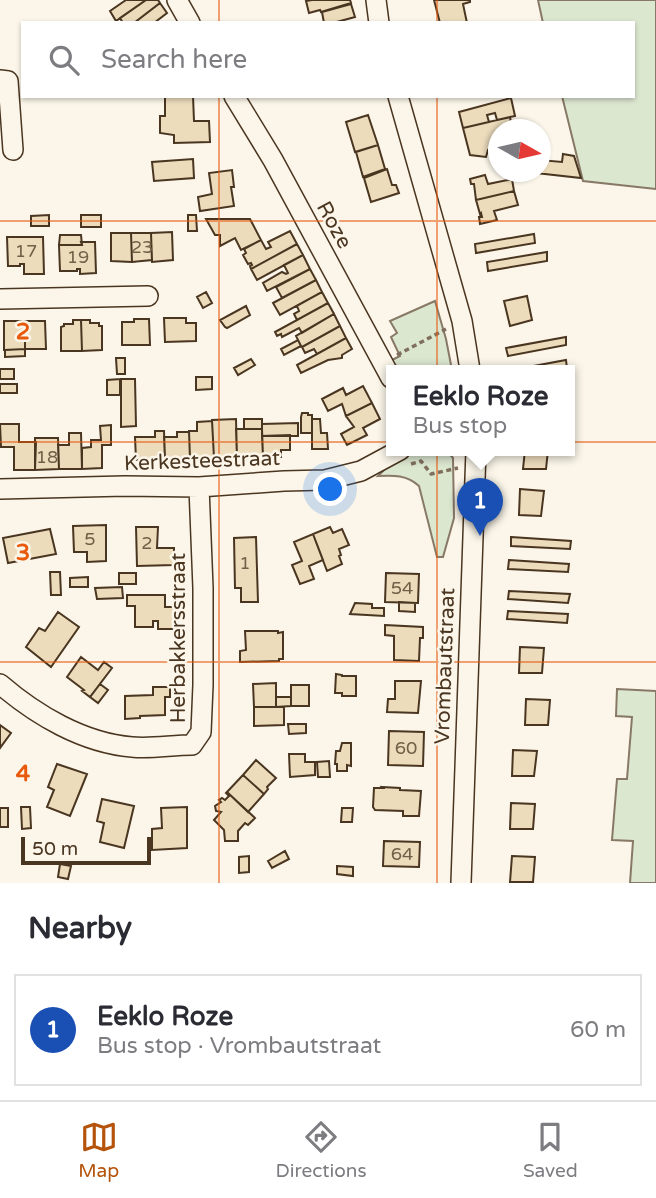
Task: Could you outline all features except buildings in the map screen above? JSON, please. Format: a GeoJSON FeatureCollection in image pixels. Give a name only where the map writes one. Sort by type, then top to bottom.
{"type":"FeatureCollection","features":[{"type":"Feature","properties":{"kind":"street"},"geometry":{"type":"LineString","coordinates":[[177,0],[189,21]]}},
{"type":"Feature","properties":{"kind":"street"},"geometry":{"type":"LineString","coordinates":[[376,0],[379,21]]}},
{"type":"Feature","properties":{"kind":"street"},"geometry":{"type":"LineString","coordinates":[[0,80],[8,80],[13,150]]}},
{"type":"Feature","properties":{"kind":"street","name":"Roze"},"geometry":{"type":"LineString","coordinates":[[235,98],[386,368]]}},
{"type":"Feature","properties":{"kind":"street"},"geometry":{"type":"LineString","coordinates":[[399,98],[462,321],[469,365]]}},
{"type":"Feature","properties":{"kind":"street"},"geometry":{"type":"LineString","coordinates":[[0,299],[148,296]]}},
{"type":"Feature","properties":{"kind":"street","name":"Kerkesteestraat"},"geometry":{"type":"LineString","coordinates":[[0,489],[199,487],[325,480],[360,471],[388,456]]}},
{"type":"Feature","properties":{"kind":"street","name":"Vrombautstraat"},"geometry":{"type":"LineString","coordinates":[[461,883],[475,457]]}},
{"type":"Feature","properties":{"kind":"street","name":"Herbakkersstraat"},"geometry":{"type":"LineString","coordinates":[[0,684],[25,705],[52,720],[108,744],[134,747],[192,745],[201,732],[203,695],[199,487]]}},
{"type":"Feature","properties":{"kind":"path"},"geometry":{"type":"LineString","coordinates":[[395,365],[462,321]]}},
{"type":"Feature","properties":{"kind":"path"},"geometry":{"type":"LineString","coordinates":[[403,456],[409,465],[421,461],[431,474],[475,457]]}},
{"type":"Feature","properties":{"kind":"green space"},"geometry":{"type":"Polygon","coordinates":[[[538,0],[656,0],[656,189],[583,181],[562,98],[635,98],[635,21],[543,21],[538,0]]]}},
{"type":"Feature","properties":{"kind":"green space"},"geometry":{"type":"Polygon","coordinates":[[[435,301],[451,365],[392,365],[390,361],[400,356],[391,337],[397,333],[390,321],[435,301]]]}},
{"type":"Feature","properties":{"kind":"green space"},"geometry":{"type":"Polygon","coordinates":[[[404,457],[453,458],[454,518],[443,557],[437,557],[419,486],[400,476],[378,476],[391,463],[404,457]]]}},
{"type":"Feature","properties":{"kind":"green space"},"geometry":{"type":"Polygon","coordinates":[[[617,689],[656,691],[656,883],[630,883],[633,841],[612,840],[617,779],[627,779],[632,717],[616,716],[617,689]]]}},
{"type":"Feature","properties":{"kind":"place","name":"Eeklo Roze"},"geometry":{"type":"Point","coordinates":[480,536]}}]}
